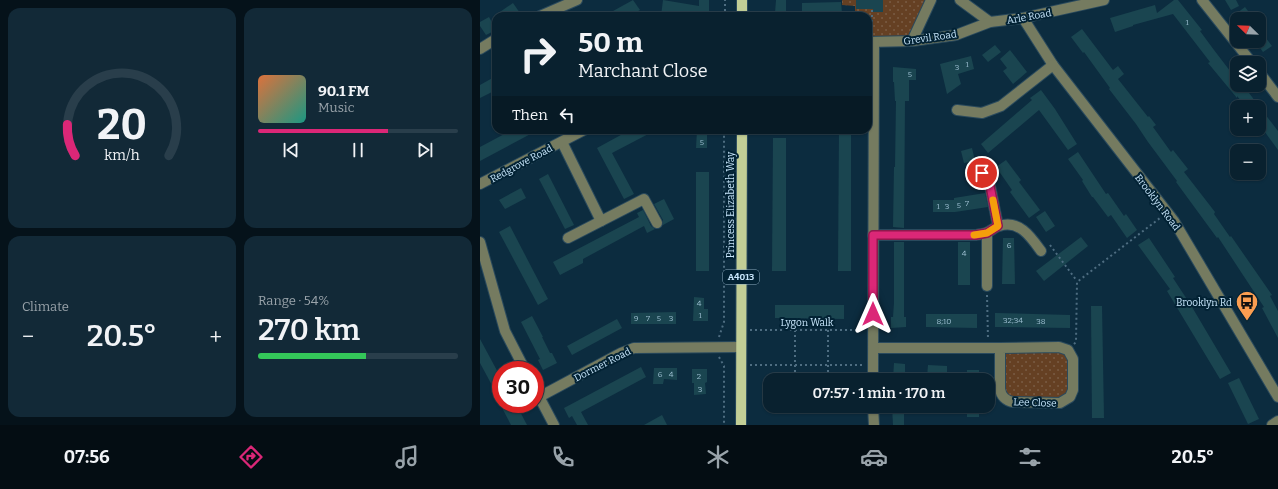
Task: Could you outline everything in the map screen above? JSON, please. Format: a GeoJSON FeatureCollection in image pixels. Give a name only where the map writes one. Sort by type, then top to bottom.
{"type":"FeatureCollection","features":[{"type":"Feature","properties":{"kind":"main road"},"geometry":{"type":"LineString","coordinates":[[742,0],[742,12]]}},
{"type":"Feature","properties":{"kind":"main road","name":"Princess Elizabeth Way"},"geometry":{"type":"LineString","coordinates":[[741,425],[742,134]]}},
{"type":"Feature","properties":{"kind":"street"},"geometry":{"type":"LineString","coordinates":[[549,12],[576,0]]}},
{"type":"Feature","properties":{"kind":"street"},"geometry":{"type":"LineString","coordinates":[[912,41],[931,0]]}},
{"type":"Feature","properties":{"kind":"street"},"geometry":{"type":"LineString","coordinates":[[960,0],[990,22]]}},
{"type":"Feature","properties":{"kind":"street","name":"Arle Road"},"geometry":{"type":"LineString","coordinates":[[990,22],[1023,18],[1104,0]]}},
{"type":"Feature","properties":{"kind":"street"},"geometry":{"type":"LineString","coordinates":[[1202,0],[1246,56]]}},
{"type":"Feature","properties":{"kind":"street","name":"Brooklyn Road"},"geometry":{"type":"LineString","coordinates":[[1023,18],[1053,65],[1174,221],[1278,397]]}},
{"type":"Feature","properties":{"kind":"street","name":"Grevil Road"},"geometry":{"type":"LineString","coordinates":[[872,42],[912,41],[956,35],[990,22]]}},
{"type":"Feature","properties":{"kind":"street"},"geometry":{"type":"LineString","coordinates":[[480,49],[492,42]]}},
{"type":"Feature","properties":{"kind":"street"},"geometry":{"type":"LineString","coordinates":[[957,110],[982,113],[1001,106],[1053,65]]}},
{"type":"Feature","properties":{"kind":"street"},"geometry":{"type":"LineString","coordinates":[[1266,81],[1278,97]]}},
{"type":"Feature","properties":{"kind":"street","name":"Redgrove Road"},"geometry":{"type":"LineString","coordinates":[[480,184],[577,134]]}},
{"type":"Feature","properties":{"kind":"street"},"geometry":{"type":"LineString","coordinates":[[872,134],[873,373]]}},
{"type":"Feature","properties":{"kind":"street","name":"Redgrove Road"},"geometry":{"type":"LineString","coordinates":[[562,142],[601,221]]}},
{"type":"Feature","properties":{"kind":"street"},"geometry":{"type":"LineString","coordinates":[[982,173],[990,186],[998,226]]}},
{"type":"Feature","properties":{"kind":"street"},"geometry":{"type":"LineString","coordinates":[[568,238],[644,199],[657,223]]}},
{"type":"Feature","properties":{"kind":"street"},"geometry":{"type":"LineString","coordinates":[[873,235],[976,235],[987,233],[998,226],[1009,225],[1027,233],[1041,251]]}},
{"type":"Feature","properties":{"kind":"street"},"geometry":{"type":"LineString","coordinates":[[987,233],[987,286]]}},
{"type":"Feature","properties":{"kind":"street"},"geometry":{"type":"LineString","coordinates":[[480,242],[505,331],[520,361]]}},
{"type":"Feature","properties":{"kind":"street","name":"Dormer Road"},"geometry":{"type":"LineString","coordinates":[[544,390],[634,348],[741,347]]}},
{"type":"Feature","properties":{"kind":"street"},"geometry":{"type":"LineString","coordinates":[[874,348],[1059,347],[1065,348],[1070,352]]}},
{"type":"Feature","properties":{"kind":"street","name":"Lee Close"},"geometry":{"type":"LineString","coordinates":[[1000,348],[1000,392],[1006,399],[1013,402],[1060,403],[1067,400],[1072,394],[1073,390],[1073,359],[1070,352]]}},
{"type":"Feature","properties":{"kind":"street"},"geometry":{"type":"LineString","coordinates":[[544,406],[554,425]]}},
{"type":"Feature","properties":{"kind":"street"},"geometry":{"type":"LineString","coordinates":[[874,413],[874,425]]}},
{"type":"Feature","properties":{"kind":"street"},"geometry":{"type":"LineString","coordinates":[[1272,425],[1278,421]]}},
{"type":"Feature","properties":{"kind":"path"},"geometry":{"type":"LineString","coordinates":[[725,0],[725,12]]}},
{"type":"Feature","properties":{"kind":"path"},"geometry":{"type":"LineString","coordinates":[[724,134],[724,322],[719,335],[718,356],[724,366],[724,425]]}},
{"type":"Feature","properties":{"kind":"path"},"geometry":{"type":"LineString","coordinates":[[1077,282],[1167,213]]}},
{"type":"Feature","properties":{"kind":"path"},"geometry":{"type":"LineString","coordinates":[[1041,251],[1050,244],[1077,282],[1076,342],[1070,352]]}},
{"type":"Feature","properties":{"kind":"path"},"geometry":{"type":"LineString","coordinates":[[987,286],[989,348]]}},
{"type":"Feature","properties":{"kind":"path"},"geometry":{"type":"LineString","coordinates":[[795,318],[795,373]]}},
{"type":"Feature","properties":{"kind":"path"},"geometry":{"type":"LineString","coordinates":[[828,318],[828,373]]}},
{"type":"Feature","properties":{"kind":"path","name":"Lygon Walk"},"geometry":{"type":"LineString","coordinates":[[741,330],[873,330]]}},
{"type":"Feature","properties":{"kind":"path"},"geometry":{"type":"LineString","coordinates":[[741,365],[873,365]]}},
{"type":"Feature","properties":{"kind":"shaded area"},"geometry":{"type":"Polygon","coordinates":[[[842,0],[931,0],[912,41],[872,42],[872,12],[855,12],[855,6],[842,5],[842,0]]]}},
{"type":"Feature","properties":{"kind":"shaded area"},"geometry":{"type":"Polygon","coordinates":[[[1059,347],[1072,356],[1067,400],[1006,399],[1000,348],[1059,347]]]}},
{"type":"Feature","properties":{"kind":"building"},"geometry":{"type":"Polygon","coordinates":[[[633,0],[640,10],[636,12],[611,12],[633,0]]]}},
{"type":"Feature","properties":{"kind":"building"},"geometry":{"type":"Polygon","coordinates":[[[663,0],[699,6],[699,0],[709,0],[709,12],[662,12],[663,0]]]}},
{"type":"Feature","properties":{"kind":"building"},"geometry":{"type":"Polygon","coordinates":[[[776,0],[786,0],[786,12],[775,12],[776,0]]]}},
{"type":"Feature","properties":{"kind":"building"},"geometry":{"type":"Polygon","coordinates":[[[856,0],[883,0],[883,12],[873,12],[873,9],[856,9],[856,0]]]}},
{"type":"Feature","properties":{"kind":"building"},"geometry":{"type":"Polygon","coordinates":[[[1174,0],[1178,0],[1202,30],[1200,31],[1230,71],[1230,90],[1208,63],[1210,62],[1173,14],[1133,25],[1115,32],[1110,18],[1155,5],[1157,13],[1174,0]]]}},
{"type":"Feature","properties":{"kind":"building"},"geometry":{"type":"Polygon","coordinates":[[[1225,0],[1236,0],[1239,6],[1231,10],[1225,0]]]}},
{"type":"Feature","properties":{"kind":"building"},"geometry":{"type":"Polygon","coordinates":[[[841,2],[842,12],[802,12],[802,3],[841,2]]]}},
{"type":"Feature","properties":{"kind":"building"},"geometry":{"type":"Polygon","coordinates":[[[513,3],[519,12],[500,12],[513,3]]]}},
{"type":"Feature","properties":{"kind":"building"},"geometry":{"type":"Polygon","coordinates":[[[1245,7],[1249,12],[1238,12],[1245,7]]]}},
{"type":"Feature","properties":{"kind":"building"},"geometry":{"type":"Polygon","coordinates":[[[489,17],[492,23],[492,32],[486,35],[480,26],[480,22],[489,17]]]}},
{"type":"Feature","properties":{"kind":"building"},"geometry":{"type":"Polygon","coordinates":[[[1082,29],[1113,70],[1118,66],[1124,74],[1118,79],[1156,125],[1153,127],[1171,152],[1173,150],[1188,169],[1184,172],[1215,212],[1214,214],[1272,295],[1270,296],[1278,311],[1278,338],[1262,308],[1264,307],[1218,237],[1217,238],[1176,182],[1177,181],[1109,89],[1110,88],[1084,52],[1083,53],[1071,37],[1082,29]]]}},
{"type":"Feature","properties":{"kind":"building"},"geometry":{"type":"Polygon","coordinates":[[[1266,38],[1272,46],[1263,52],[1260,48],[1266,48],[1266,38]]]}},
{"type":"Feature","properties":{"kind":"building"},"geometry":{"type":"Polygon","coordinates":[[[995,45],[1001,52],[988,62],[982,55],[995,45]]]}},
{"type":"Feature","properties":{"kind":"building"},"geometry":{"type":"Polygon","coordinates":[[[1010,50],[1027,72],[1013,84],[1003,71],[1007,68],[1000,59],[1010,50]]]}},
{"type":"Feature","properties":{"kind":"building"},"geometry":{"type":"Polygon","coordinates":[[[971,56],[974,69],[958,74],[961,84],[947,94],[940,64],[971,56]]]}},
{"type":"Feature","properties":{"kind":"building"},"geometry":{"type":"Polygon","coordinates":[[[893,67],[916,69],[916,80],[909,80],[909,101],[905,101],[904,228],[893,227],[896,101],[893,82],[893,67]]]}},
{"type":"Feature","properties":{"kind":"building"},"geometry":{"type":"Polygon","coordinates":[[[492,78],[492,92],[480,98],[480,85],[492,78]]]}},
{"type":"Feature","properties":{"kind":"building"},"geometry":{"type":"Polygon","coordinates":[[[1041,90],[1077,144],[1068,150],[1039,110],[988,153],[981,144],[1032,100],[1030,98],[1041,90]]]}},
{"type":"Feature","properties":{"kind":"building"},"geometry":{"type":"Polygon","coordinates":[[[1232,92],[1248,92],[1254,100],[1240,100],[1237,96],[1237,98],[1232,92]]]}},
{"type":"Feature","properties":{"kind":"building"},"geometry":{"type":"Polygon","coordinates":[[[1266,115],[1278,131],[1278,150],[1266,134],[1266,115]]]}},
{"type":"Feature","properties":{"kind":"building"},"geometry":{"type":"Polygon","coordinates":[[[504,134],[531,134],[480,161],[480,147],[504,134]]]}},
{"type":"Feature","properties":{"kind":"building"},"geometry":{"type":"Polygon","coordinates":[[[623,134],[648,134],[612,153],[634,194],[624,199],[597,148],[623,134]]]}},
{"type":"Feature","properties":{"kind":"building"},"geometry":{"type":"Polygon","coordinates":[[[697,134],[707,134],[707,148],[696,148],[697,134]]]}},
{"type":"Feature","properties":{"kind":"building"},"geometry":{"type":"Polygon","coordinates":[[[839,134],[851,134],[851,271],[838,271],[839,134]]]}},
{"type":"Feature","properties":{"kind":"building"},"geometry":{"type":"Polygon","coordinates":[[[773,138],[786,138],[786,271],[772,271],[773,138]]]}},
{"type":"Feature","properties":{"kind":"building"},"geometry":{"type":"Polygon","coordinates":[[[972,148],[975,161],[964,163],[961,151],[972,148]]]}},
{"type":"Feature","properties":{"kind":"building"},"geometry":{"type":"Polygon","coordinates":[[[1078,152],[1106,194],[1108,193],[1124,216],[1126,214],[1137,230],[1127,238],[1111,215],[1108,217],[1092,197],[1082,181],[1083,180],[1068,159],[1078,152]]]}},
{"type":"Feature","properties":{"kind":"building"},"geometry":{"type":"Polygon","coordinates":[[[1006,160],[1021,180],[1019,182],[1040,210],[1029,218],[1010,192],[1012,190],[996,167],[1006,160]]]}},
{"type":"Feature","properties":{"kind":"building"},"geometry":{"type":"Polygon","coordinates":[[[696,172],[709,172],[709,271],[696,271],[696,172]]]}},
{"type":"Feature","properties":{"kind":"building"},"geometry":{"type":"Polygon","coordinates":[[[548,174],[574,225],[565,229],[539,179],[548,174]]]}},
{"type":"Feature","properties":{"kind":"building"},"geometry":{"type":"Polygon","coordinates":[[[521,188],[526,198],[505,209],[499,200],[521,188]]]}},
{"type":"Feature","properties":{"kind":"building"},"geometry":{"type":"Polygon","coordinates":[[[985,193],[988,207],[955,212],[933,212],[933,200],[954,200],[954,198],[985,193]]]}},
{"type":"Feature","properties":{"kind":"building"},"geometry":{"type":"Polygon","coordinates":[[[664,199],[674,219],[663,225],[663,220],[654,204],[664,199]]]}},
{"type":"Feature","properties":{"kind":"building"},"geometry":{"type":"Polygon","coordinates":[[[643,210],[651,226],[655,229],[647,233],[644,226],[583,259],[583,263],[560,275],[553,262],[639,217],[637,213],[643,210]]]}},
{"type":"Feature","properties":{"kind":"building"},"geometry":{"type":"Polygon","coordinates":[[[1045,211],[1055,226],[1046,232],[1036,217],[1045,211]]]}},
{"type":"Feature","properties":{"kind":"building"},"geometry":{"type":"Polygon","coordinates":[[[510,226],[548,299],[538,305],[499,232],[510,226]]]}},
{"type":"Feature","properties":{"kind":"building"},"geometry":{"type":"Polygon","coordinates":[[[1081,237],[1088,246],[1044,281],[1036,271],[1081,237]]]}},
{"type":"Feature","properties":{"kind":"building"},"geometry":{"type":"Polygon","coordinates":[[[1003,238],[1014,238],[1015,284],[1002,284],[1003,238]]]}},
{"type":"Feature","properties":{"kind":"building"},"geometry":{"type":"Polygon","coordinates":[[[1149,238],[1175,277],[1173,278],[1231,373],[1220,379],[1167,291],[1170,289],[1138,245],[1149,238]]]}},
{"type":"Feature","properties":{"kind":"building"},"geometry":{"type":"Polygon","coordinates":[[[894,242],[904,242],[904,317],[906,317],[906,327],[891,328],[891,317],[893,317],[894,303],[894,242]]]}},
{"type":"Feature","properties":{"kind":"building"},"geometry":{"type":"Polygon","coordinates":[[[958,242],[970,242],[970,285],[958,285],[958,242]]]}},
{"type":"Feature","properties":{"kind":"building"},"geometry":{"type":"Polygon","coordinates":[[[694,297],[704,298],[704,309],[708,309],[708,321],[693,321],[694,297]]]}},
{"type":"Feature","properties":{"kind":"building"},"geometry":{"type":"Polygon","coordinates":[[[775,305],[844,305],[844,319],[775,318],[775,305]]]}},
{"type":"Feature","properties":{"kind":"building"},"geometry":{"type":"Polygon","coordinates":[[[1091,306],[1102,306],[1104,418],[1092,418],[1091,306]]]}},
{"type":"Feature","properties":{"kind":"building"},"geometry":{"type":"Polygon","coordinates":[[[676,312],[676,324],[631,324],[631,313],[676,312]]]}},
{"type":"Feature","properties":{"kind":"building"},"geometry":{"type":"Polygon","coordinates":[[[995,313],[1070,315],[1070,328],[995,327],[995,313]]]}},
{"type":"Feature","properties":{"kind":"building"},"geometry":{"type":"Polygon","coordinates":[[[926,314],[977,314],[977,328],[926,327],[926,314]]]}},
{"type":"Feature","properties":{"kind":"building"},"geometry":{"type":"Polygon","coordinates":[[[532,316],[550,353],[552,353],[557,363],[544,370],[544,361],[538,361],[540,359],[521,322],[532,316]]]}},
{"type":"Feature","properties":{"kind":"building"},"geometry":{"type":"Polygon","coordinates":[[[617,319],[622,328],[572,355],[567,346],[617,319]]]}},
{"type":"Feature","properties":{"kind":"building"},"geometry":{"type":"Polygon","coordinates":[[[480,339],[492,361],[492,385],[480,363],[480,339]]]}},
{"type":"Feature","properties":{"kind":"building"},"geometry":{"type":"Polygon","coordinates":[[[894,363],[905,364],[905,373],[893,373],[894,363]]]}},
{"type":"Feature","properties":{"kind":"building"},"geometry":{"type":"Polygon","coordinates":[[[928,365],[947,366],[947,373],[927,373],[928,365]]]}},
{"type":"Feature","properties":{"kind":"building"},"geometry":{"type":"Polygon","coordinates":[[[641,367],[646,377],[581,412],[588,425],[577,425],[572,416],[569,418],[564,408],[641,367]]]}},
{"type":"Feature","properties":{"kind":"building"},"geometry":{"type":"Polygon","coordinates":[[[654,368],[677,368],[677,380],[664,379],[663,384],[653,384],[654,368]]]}},
{"type":"Feature","properties":{"kind":"building"},"geometry":{"type":"Polygon","coordinates":[[[692,369],[707,369],[707,382],[705,383],[706,394],[694,395],[692,369]]]}},
{"type":"Feature","properties":{"kind":"building"},"geometry":{"type":"Polygon","coordinates":[[[967,370],[979,370],[979,373],[967,373],[967,370]]]}},
{"type":"Feature","properties":{"kind":"building"},"geometry":{"type":"Polygon","coordinates":[[[1239,378],[1259,419],[1248,424],[1228,383],[1239,378]]]}},
{"type":"Feature","properties":{"kind":"building"},"geometry":{"type":"Polygon","coordinates":[[[505,413],[521,413],[527,425],[511,425],[505,413]]]}},
{"type":"Feature","properties":{"kind":"building"},"geometry":{"type":"Polygon","coordinates":[[[892,413],[904,413],[904,425],[893,425],[892,413]]]}},
{"type":"Feature","properties":{"kind":"building"},"geometry":{"type":"Polygon","coordinates":[[[967,413],[979,413],[979,417],[967,417],[967,413]]]}},
{"type":"Feature","properties":{"kind":"building"},"geometry":{"type":"Polygon","coordinates":[[[662,415],[667,425],[644,425],[662,415]]]}},
{"type":"Feature","properties":{"kind":"slow traffic"},"geometry":{"type":"LineString","coordinates":[[974,235],[987,233],[998,226],[993,200]]}},
{"type":"Feature","properties":{"kind":"place","name":"Brooklyn Rd"},"geometry":{"type":"Point","coordinates":[1247,322]}},
{"type":"Feature","properties":{"kind":"route"},"geometry":{"type":"LineString","coordinates":[[873,314],[873,235],[976,235],[987,233],[998,226],[990,186],[982,173]]}}]}
